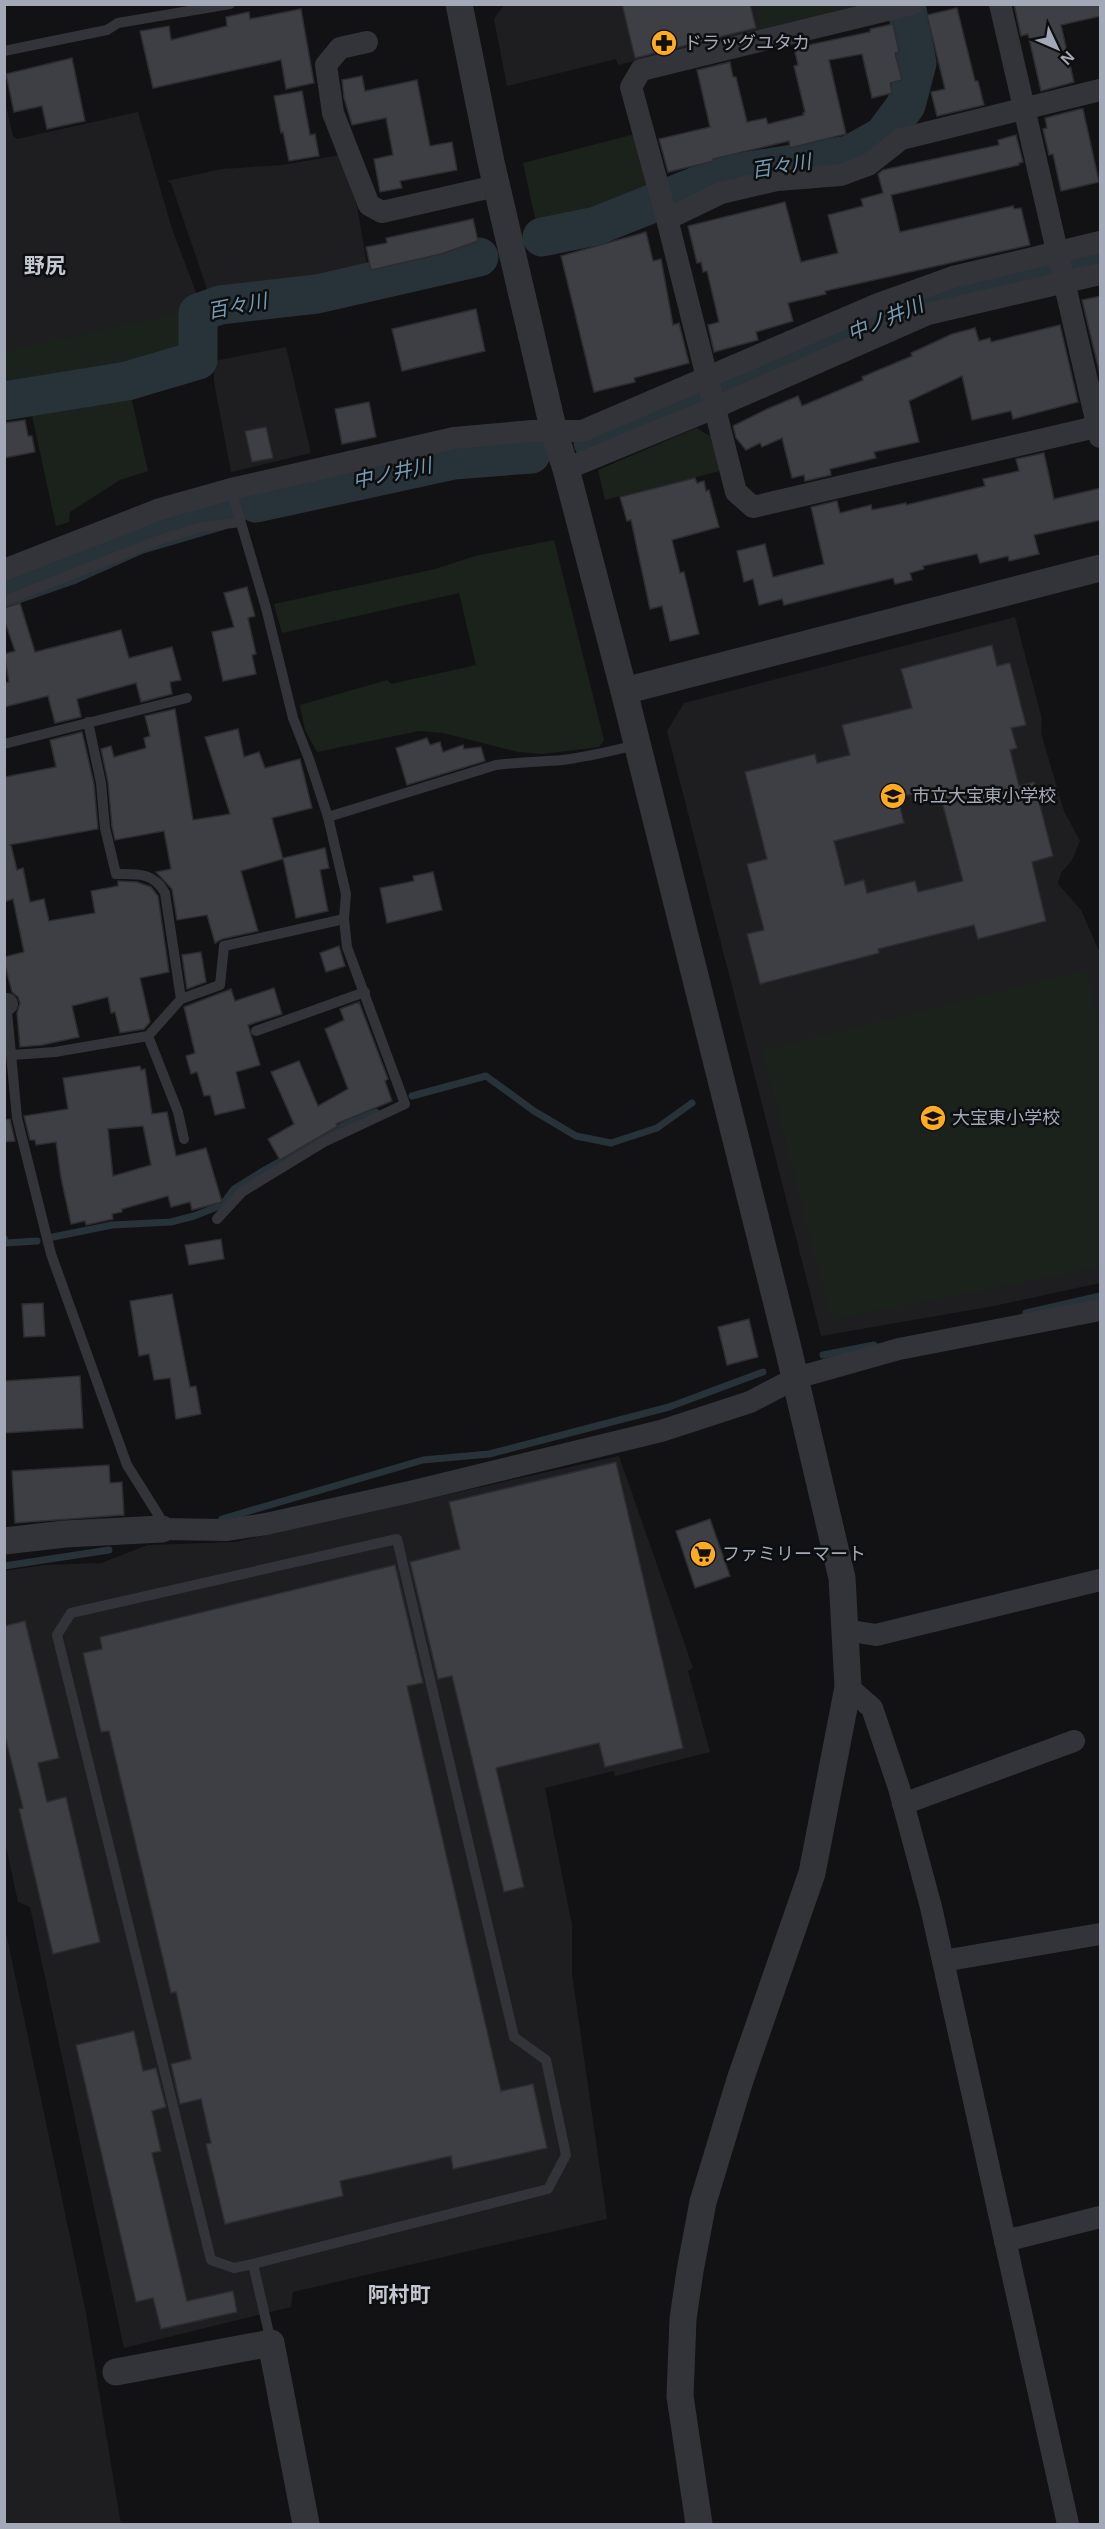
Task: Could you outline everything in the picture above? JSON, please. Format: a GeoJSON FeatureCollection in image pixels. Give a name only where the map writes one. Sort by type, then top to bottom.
{"type":"FeatureCollection","features":[{"type":"Feature","properties":{"kind":"street"},"geometry":{"type":"LineString","coordinates":[[459,4],[496,186],[555,432],[624,691],[796,1378],[842,1578],[848,1687],[812,1873],[740,2080],[703,2202],[690,2271],[683,2319],[680,2397],[699,2524]]}},
{"type":"Feature","properties":{"kind":"street"},"geometry":{"type":"LineString","coordinates":[[897,6],[641,70],[631,87],[664,207],[736,492],[753,507],[1100,430],[1056,252],[1000,4]]}},
{"type":"Feature","properties":{"kind":"street"},"geometry":{"type":"LineString","coordinates":[[368,42],[340,48],[326,64],[325,116],[369,205],[382,212],[496,186]]}},
{"type":"Feature","properties":{"kind":"street"},"geometry":{"type":"LineString","coordinates":[[664,207],[777,180],[841,175],[868,165],[901,139],[1101,90]]}},
{"type":"Feature","properties":{"kind":"street"},"geometry":{"type":"LineString","coordinates":[[4,570],[160,509],[231,489],[454,438],[532,431],[582,432],[889,300],[953,277],[1101,242]]}},
{"type":"Feature","properties":{"kind":"street"},"geometry":{"type":"LineString","coordinates":[[566,469],[714,408],[928,314],[1101,274]]}},
{"type":"Feature","properties":{"kind":"street"},"geometry":{"type":"LineString","coordinates":[[624,691],[1101,568]]}},
{"type":"Feature","properties":{"kind":"street"},"geometry":{"type":"LineString","coordinates":[[4,1541],[65,1534],[162,1529],[226,1530],[266,1524],[661,1431],[750,1402],[796,1378],[900,1349],[1101,1310]]}},
{"type":"Feature","properties":{"kind":"street"},"geometry":{"type":"LineString","coordinates":[[845,1630],[876,1635],[1101,1580]]}},
{"type":"Feature","properties":{"kind":"street"},"geometry":{"type":"LineString","coordinates":[[848,1687],[872,1708],[903,1804],[931,1907],[1068,2524]]}},
{"type":"Feature","properties":{"kind":"street"},"geometry":{"type":"LineString","coordinates":[[903,1804],[1074,1741]]}},
{"type":"Feature","properties":{"kind":"street"},"geometry":{"type":"LineString","coordinates":[[943,1961],[1101,1935]]}},
{"type":"Feature","properties":{"kind":"street"},"geometry":{"type":"LineString","coordinates":[[1005,2241],[1101,2217]]}},
{"type":"Feature","properties":{"kind":"street"},"geometry":{"type":"LineString","coordinates":[[116,2372],[271,2343],[306,2524]]}},
{"type":"Feature","properties":{"kind":"lane"},"geometry":{"type":"LineString","coordinates":[[4,51],[107,30],[118,23],[230,4]]}},
{"type":"Feature","properties":{"kind":"lane"},"geometry":{"type":"LineString","coordinates":[[217,1219],[242,1192],[315,1147],[405,1104],[347,947],[344,919],[346,894],[328,817],[293,718],[266,608],[231,489]]}},
{"type":"Feature","properties":{"kind":"lane"},"geometry":{"type":"LineString","coordinates":[[6,596],[162,539],[201,527],[240,522]]}},
{"type":"Feature","properties":{"kind":"lane"},"geometry":{"type":"LineString","coordinates":[[4,744],[187,698]]}},
{"type":"Feature","properties":{"kind":"lane"},"geometry":{"type":"LineString","coordinates":[[88,722],[101,783],[105,828],[116,874],[149,875],[161,885],[165,893],[182,999]]}},
{"type":"Feature","properties":{"kind":"lane"},"geometry":{"type":"LineString","coordinates":[[328,817],[496,765],[524,761],[561,760],[606,753],[637,745]]}},
{"type":"Feature","properties":{"kind":"lane"},"geometry":{"type":"LineString","coordinates":[[12,1055],[56,1052],[148,1036],[182,999],[220,985],[224,946],[344,919]]}},
{"type":"Feature","properties":{"kind":"lane"},"geometry":{"type":"LineString","coordinates":[[256,1031],[364,992]]}},
{"type":"Feature","properties":{"kind":"lane"},"geometry":{"type":"LineString","coordinates":[[5,1001],[20,1136],[51,1254],[127,1465],[159,1516],[162,1529]]}},
{"type":"Feature","properties":{"kind":"lane"},"geometry":{"type":"LineString","coordinates":[[148,1036],[178,1112],[184,1139]]}},
{"type":"Feature","properties":{"kind":"lane"},"geometry":{"type":"LineString","coordinates":[[397,1539],[514,2037],[546,2060],[566,2155],[548,2189],[253,2264],[234,2268],[211,2260],[57,1635],[71,1613],[397,1539]]}},
{"type":"Feature","properties":{"kind":"lane"},"geometry":{"type":"LineString","coordinates":[[253,2264],[271,2343]]}},
{"type":"Feature","properties":{"kind":"shaded area"},"geometry":{"type":"Polygon","coordinates":[[[755,4],[761,31],[618,65],[616,59],[507,86],[494,19],[504,5],[755,4]]]}},
{"type":"Feature","properties":{"kind":"shaded area"},"geometry":{"type":"Polygon","coordinates":[[[755,5],[869,5],[761,31],[755,5]]]}},
{"type":"Feature","properties":{"kind":"shaded area"},"geometry":{"type":"Polygon","coordinates":[[[4,97],[13,136],[17,139],[138,112],[172,229],[197,295],[180,312],[5,355],[4,97]]]}},
{"type":"Feature","properties":{"kind":"shaded area"},"geometry":{"type":"Polygon","coordinates":[[[635,134],[649,187],[591,209],[536,222],[523,163],[635,134]]]}},
{"type":"Feature","properties":{"kind":"shaded area"},"geometry":{"type":"Polygon","coordinates":[[[340,155],[357,206],[369,276],[320,287],[211,301],[171,183],[166,181],[222,169],[282,165],[340,155]]]}},
{"type":"Feature","properties":{"kind":"shaded area"},"geometry":{"type":"Polygon","coordinates":[[[197,295],[200,303],[191,313],[191,354],[119,375],[5,392],[5,352],[180,312],[197,295]]]}},
{"type":"Feature","properties":{"kind":"shaded area"},"geometry":{"type":"Polygon","coordinates":[[[286,347],[311,453],[231,472],[214,382],[214,361],[286,347]]]}},
{"type":"Feature","properties":{"kind":"shaded area"},"geometry":{"type":"Polygon","coordinates":[[[130,392],[148,471],[120,480],[70,512],[69,522],[56,526],[31,411],[130,392]]]}},
{"type":"Feature","properties":{"kind":"shaded area"},"geometry":{"type":"Polygon","coordinates":[[[696,428],[712,437],[720,471],[605,500],[598,470],[696,428]]]}},
{"type":"Feature","properties":{"kind":"shaded area"},"geometry":{"type":"Polygon","coordinates":[[[554,540],[604,740],[599,747],[543,754],[518,752],[443,733],[419,731],[317,752],[305,730],[300,705],[387,680],[391,684],[476,665],[459,593],[282,633],[274,604],[435,569],[475,556],[554,540]]]}},
{"type":"Feature","properties":{"kind":"shaded area","name":"大宝東小学校"},"geometry":{"type":"Polygon","coordinates":[[[1015,617],[1042,719],[1041,733],[1064,811],[1080,841],[1072,860],[1061,873],[1058,884],[1081,910],[1100,953],[1100,1283],[994,1306],[821,1336],[667,731],[684,703],[1015,617]]]}},
{"type":"Feature","properties":{"kind":"shaded area"},"geometry":{"type":"Polygon","coordinates":[[[1082,971],[1088,976],[1100,1026],[1100,1267],[831,1320],[762,1050],[1082,971]]]}},
{"type":"Feature","properties":{"kind":"shaded area"},"geometry":{"type":"Polygon","coordinates":[[[619,1456],[693,1668],[688,1671],[710,1752],[615,1776],[614,1771],[545,1788],[572,1925],[572,1974],[607,2219],[293,2292],[291,2307],[124,2348],[30,1907],[18,1902],[5,1842],[4,1571],[44,1565],[101,1563],[148,1545],[235,1542],[619,1456]]]}},
{"type":"Feature","properties":{"kind":"shaded area"},"geometry":{"type":"Polygon","coordinates":[[[4,1923],[86,2313],[121,2524],[5,2524],[4,1923]]]}},
{"type":"Feature","properties":{"kind":"building","name":"ドラッグユタカ"},"geometry":{"type":"Polygon","coordinates":[[[622,4],[750,4],[756,28],[635,58],[622,4]]]}},
{"type":"Feature","properties":{"kind":"building"},"geometry":{"type":"Polygon","coordinates":[[[1014,4],[1101,4],[1101,16],[1061,25],[1074,82],[1041,91],[1028,34],[1021,36],[1014,4]]]}},
{"type":"Feature","properties":{"kind":"building"},"geometry":{"type":"Polygon","coordinates":[[[957,8],[975,81],[978,81],[984,105],[937,116],[931,92],[945,89],[927,15],[957,8]]]}},
{"type":"Feature","properties":{"kind":"building"},"geometry":{"type":"Polygon","coordinates":[[[301,9],[314,83],[286,89],[281,60],[153,88],[140,31],[169,26],[171,40],[227,26],[226,17],[249,12],[250,19],[301,9]]]}},
{"type":"Feature","properties":{"kind":"building"},"geometry":{"type":"Polygon","coordinates":[[[893,24],[899,52],[895,53],[902,80],[890,83],[892,93],[872,98],[862,54],[829,60],[846,134],[790,148],[789,141],[668,172],[659,139],[710,127],[697,70],[730,62],[747,122],[766,118],[768,124],[804,115],[794,66],[798,65],[794,48],[870,32],[870,29],[893,24]]]}},
{"type":"Feature","properties":{"kind":"building"},"geometry":{"type":"Polygon","coordinates":[[[72,58],[85,121],[47,129],[42,106],[14,112],[6,74],[72,58]]]}},
{"type":"Feature","properties":{"kind":"building"},"geometry":{"type":"Polygon","coordinates":[[[362,76],[365,91],[417,80],[430,146],[452,142],[457,170],[400,181],[402,188],[380,192],[374,159],[393,155],[386,118],[352,125],[344,98],[342,80],[362,76]]]}},
{"type":"Feature","properties":{"kind":"building"},"geometry":{"type":"Polygon","coordinates":[[[302,91],[310,135],[315,134],[319,156],[289,161],[274,96],[302,91]]]}},
{"type":"Feature","properties":{"kind":"building"},"geometry":{"type":"Polygon","coordinates":[[[1083,109],[1099,182],[1061,191],[1053,154],[1049,155],[1043,129],[1047,128],[1045,118],[1083,109]]]}},
{"type":"Feature","properties":{"kind":"building"},"geometry":{"type":"Polygon","coordinates":[[[1016,135],[1023,162],[1019,165],[891,195],[900,232],[1013,206],[1014,209],[1021,208],[1030,245],[825,291],[826,294],[788,303],[793,321],[756,332],[758,340],[714,352],[708,325],[719,322],[707,271],[703,272],[701,262],[697,263],[688,226],[785,202],[801,262],[838,253],[828,215],[863,206],[861,199],[883,193],[878,174],[883,170],[999,145],[998,140],[1016,135]]]}},
{"type":"Feature","properties":{"kind":"building"},"geometry":{"type":"Polygon","coordinates":[[[473,219],[478,241],[441,254],[371,270],[366,247],[387,243],[386,238],[473,219]]]}},
{"type":"Feature","properties":{"kind":"building"},"geometry":{"type":"Polygon","coordinates":[[[646,232],[653,261],[661,259],[673,325],[679,323],[689,363],[634,378],[635,382],[594,392],[561,256],[646,232]]]}},
{"type":"Feature","properties":{"kind":"building"},"geometry":{"type":"Polygon","coordinates":[[[1101,296],[1101,379],[1082,300],[1101,296]]]}},
{"type":"Feature","properties":{"kind":"building"},"geometry":{"type":"Polygon","coordinates":[[[476,309],[485,351],[402,371],[392,329],[476,309]]]}},
{"type":"Feature","properties":{"kind":"building"},"geometry":{"type":"Polygon","coordinates":[[[1060,325],[1078,402],[1013,419],[1011,411],[972,420],[962,376],[909,401],[919,442],[874,452],[876,458],[830,469],[831,475],[805,481],[804,475],[792,478],[782,438],[762,447],[760,443],[746,450],[736,438],[733,426],[767,409],[798,396],[802,406],[863,380],[862,377],[912,356],[911,353],[952,334],[975,328],[979,341],[990,338],[991,342],[1060,325]]]}},
{"type":"Feature","properties":{"kind":"building"},"geometry":{"type":"Polygon","coordinates":[[[369,402],[376,437],[342,444],[335,409],[369,402]]]}},
{"type":"Feature","properties":{"kind":"building"},"geometry":{"type":"Polygon","coordinates":[[[25,420],[28,436],[32,436],[35,452],[4,458],[4,423],[25,420]]]}},
{"type":"Feature","properties":{"kind":"building"},"geometry":{"type":"Polygon","coordinates":[[[266,427],[273,458],[252,462],[245,431],[266,427]]]}},
{"type":"Feature","properties":{"kind":"building"},"geometry":{"type":"Polygon","coordinates":[[[1044,453],[1054,499],[1101,488],[1101,520],[1034,535],[1039,554],[1009,561],[1008,556],[980,563],[977,554],[923,566],[924,569],[910,573],[912,580],[895,584],[893,578],[784,605],[782,599],[759,605],[753,579],[744,582],[737,551],[765,544],[773,577],[824,564],[811,507],[837,501],[840,513],[871,505],[872,510],[906,503],[906,505],[985,486],[983,479],[1019,471],[1016,459],[1044,453]]]}},
{"type":"Feature","properties":{"kind":"building"},"geometry":{"type":"Polygon","coordinates":[[[695,478],[697,483],[704,481],[706,491],[709,490],[719,527],[672,540],[680,573],[684,572],[699,634],[670,641],[662,606],[650,609],[631,520],[627,521],[620,497],[695,478]]]}},
{"type":"Feature","properties":{"kind":"building"},"geometry":{"type":"Polygon","coordinates":[[[247,587],[255,616],[248,618],[256,654],[252,655],[256,674],[223,681],[212,632],[234,627],[224,593],[247,587]]]}},
{"type":"Feature","properties":{"kind":"building"},"geometry":{"type":"Polygon","coordinates":[[[20,603],[35,652],[121,630],[129,658],[172,647],[181,680],[170,682],[172,694],[141,702],[136,683],[77,699],[81,717],[55,723],[48,696],[4,707],[4,683],[9,682],[4,654],[15,651],[4,619],[4,608],[20,603]]]}},
{"type":"Feature","properties":{"kind":"building"},"geometry":{"type":"Polygon","coordinates":[[[992,645],[997,666],[1010,663],[1026,725],[1011,728],[1017,748],[1010,750],[1019,786],[1034,782],[1053,856],[1032,862],[1046,921],[978,939],[974,925],[878,949],[879,953],[760,984],[747,934],[764,930],[747,864],[767,859],[745,772],[815,754],[817,763],[850,755],[842,725],[912,708],[901,669],[992,645]],[[938,787],[898,798],[904,823],[834,841],[845,885],[864,880],[867,893],[915,881],[918,892],[963,881],[938,787]]]}},
{"type":"Feature","properties":{"kind":"building"},"geometry":{"type":"Polygon","coordinates":[[[175,709],[193,820],[230,814],[205,737],[238,729],[244,757],[259,752],[265,768],[300,759],[312,808],[272,818],[283,859],[241,871],[258,931],[222,939],[215,943],[207,915],[177,920],[172,889],[156,872],[171,869],[164,831],[115,840],[112,827],[108,782],[101,749],[111,746],[114,757],[146,748],[144,738],[150,736],[145,716],[175,709]]]}},
{"type":"Feature","properties":{"kind":"building"},"geometry":{"type":"Polygon","coordinates":[[[82,732],[94,784],[98,829],[9,845],[11,845],[17,870],[23,868],[30,902],[44,899],[49,921],[95,913],[91,891],[118,886],[118,881],[137,882],[151,887],[158,896],[169,972],[140,978],[150,1022],[144,1029],[120,1033],[115,1012],[111,1013],[108,997],[72,1006],[79,1037],[20,1047],[17,1013],[20,1003],[18,997],[12,992],[4,961],[4,957],[24,952],[13,899],[4,902],[4,777],[56,767],[50,740],[82,732]]]}},
{"type":"Feature","properties":{"kind":"building"},"geometry":{"type":"Polygon","coordinates":[[[427,738],[430,745],[440,742],[443,752],[463,745],[464,749],[481,747],[485,761],[407,785],[396,748],[427,738]]]}},
{"type":"Feature","properties":{"kind":"building"},"geometry":{"type":"Polygon","coordinates":[[[325,848],[329,868],[320,870],[328,911],[296,918],[283,858],[325,848]]]}},
{"type":"Feature","properties":{"kind":"building"},"geometry":{"type":"Polygon","coordinates":[[[433,872],[442,910],[387,923],[380,888],[414,881],[413,876],[433,872]]]}},
{"type":"Feature","properties":{"kind":"building"},"geometry":{"type":"Polygon","coordinates":[[[339,946],[345,966],[326,972],[320,953],[339,946]]]}},
{"type":"Feature","properties":{"kind":"building"},"geometry":{"type":"Polygon","coordinates":[[[201,952],[206,982],[187,989],[182,955],[201,952]]]}},
{"type":"Feature","properties":{"kind":"building"},"geometry":{"type":"Polygon","coordinates":[[[274,988],[282,1014],[248,1025],[260,1065],[236,1072],[245,1108],[215,1115],[210,1095],[204,1096],[197,1072],[191,1074],[186,1056],[195,1053],[184,1007],[231,989],[235,1001],[274,988]]]}},
{"type":"Feature","properties":{"kind":"building"},"geometry":{"type":"Polygon","coordinates":[[[359,1002],[388,1079],[385,1081],[392,1101],[336,1124],[338,1126],[280,1160],[268,1139],[294,1124],[271,1072],[299,1061],[318,1106],[348,1089],[325,1029],[344,1020],[340,1009],[359,1002]]]}},
{"type":"Feature","properties":{"kind":"building"},"geometry":{"type":"Polygon","coordinates":[[[140,1066],[141,1070],[145,1069],[152,1114],[167,1112],[176,1156],[206,1148],[222,1202],[192,1210],[190,1202],[171,1207],[168,1196],[122,1209],[122,1212],[112,1214],[113,1219],[86,1225],[85,1221],[71,1224],[56,1142],[36,1145],[35,1140],[30,1140],[24,1116],[68,1109],[63,1078],[140,1066]],[[143,1126],[108,1129],[113,1176],[151,1165],[143,1126]]]}},
{"type":"Feature","properties":{"kind":"building"},"geometry":{"type":"Polygon","coordinates":[[[10,1119],[15,1141],[4,1142],[4,1120],[10,1119]]]}},
{"type":"Feature","properties":{"kind":"building"},"geometry":{"type":"Polygon","coordinates":[[[221,1239],[224,1259],[189,1265],[185,1245],[221,1239]]]}},
{"type":"Feature","properties":{"kind":"building"},"geometry":{"type":"Polygon","coordinates":[[[172,1294],[190,1387],[196,1386],[201,1414],[176,1419],[170,1378],[154,1380],[149,1354],[139,1356],[130,1301],[172,1294]]]}},
{"type":"Feature","properties":{"kind":"building"},"geometry":{"type":"Polygon","coordinates":[[[43,1303],[45,1336],[24,1337],[22,1304],[43,1303]]]}},
{"type":"Feature","properties":{"kind":"building"},"geometry":{"type":"Polygon","coordinates":[[[749,1319],[758,1357],[727,1365],[718,1327],[749,1319]]]}},
{"type":"Feature","properties":{"kind":"building"},"geometry":{"type":"Polygon","coordinates":[[[80,1376],[83,1428],[4,1433],[4,1381],[80,1376]]]}},
{"type":"Feature","properties":{"kind":"building"},"geometry":{"type":"Polygon","coordinates":[[[616,1462],[683,1748],[605,1767],[599,1743],[496,1768],[524,1887],[504,1892],[452,1676],[438,1679],[410,1562],[460,1549],[449,1502],[616,1462]]]}},
{"type":"Feature","properties":{"kind":"building"},"geometry":{"type":"Polygon","coordinates":[[[109,1465],[110,1483],[122,1482],[124,1515],[15,1523],[12,1471],[109,1465]]]}},
{"type":"Feature","properties":{"kind":"building","name":"ファミリーマート"},"geometry":{"type":"Polygon","coordinates":[[[710,1519],[730,1576],[695,1588],[676,1531],[710,1519]]]}},
{"type":"Feature","properties":{"kind":"building"},"geometry":{"type":"Polygon","coordinates":[[[395,1565],[423,1683],[407,1686],[501,2091],[533,2084],[547,2148],[453,2169],[451,2156],[340,2181],[343,2196],[225,2224],[206,2144],[211,2143],[201,2099],[180,2104],[171,2064],[191,2059],[176,1992],[171,1993],[109,1731],[101,1732],[83,1653],[102,1649],[100,1637],[395,1565]]]}},
{"type":"Feature","properties":{"kind":"building"},"geometry":{"type":"Polygon","coordinates":[[[25,1621],[59,1758],[38,1763],[47,1802],[66,1797],[100,1942],[53,1954],[19,1809],[23,1808],[4,1732],[4,1626],[25,1621]]]}},
{"type":"Feature","properties":{"kind":"building"},"geometry":{"type":"Polygon","coordinates":[[[134,2031],[143,2071],[156,2068],[166,2107],[152,2111],[161,2151],[152,2153],[187,2301],[233,2291],[237,2312],[161,2329],[153,2298],[136,2302],[76,2045],[134,2031]]]}},
{"type":"Feature","properties":{"kind":"waterway","name":"百々川"},"geometry":{"type":"LineString","coordinates":[[542,237],[596,226],[724,175],[849,155],[883,136],[906,105],[917,63],[906,4]]}},
{"type":"Feature","properties":{"kind":"waterway","name":"百々川"},"geometry":{"type":"LineString","coordinates":[[4,401],[127,381],[198,360],[198,313],[220,305],[317,294],[479,257]]}},
{"type":"Feature","properties":{"kind":"waterway","name":"中ノ井川"},"geometry":{"type":"LineString","coordinates":[[1082,263],[1100,258]]}},
{"type":"Feature","properties":{"kind":"waterway","name":"中ノ井川"},"geometry":{"type":"LineString","coordinates":[[734,383],[926,301],[1042,272]]}},
{"type":"Feature","properties":{"kind":"waterway","name":"中ノ井川"},"geometry":{"type":"LineString","coordinates":[[593,442],[688,403]]}},
{"type":"Feature","properties":{"kind":"waterway","name":"中ノ井川"},"geometry":{"type":"LineString","coordinates":[[256,503],[454,460],[531,454]]}},
{"type":"Feature","properties":{"kind":"waterway","name":"中ノ井川"},"geometry":{"type":"LineString","coordinates":[[4,588],[70,565],[137,535],[219,511]]}},
{"type":"Feature","properties":{"kind":"waterway"},"geometry":{"type":"LineString","coordinates":[[412,1096],[486,1076],[534,1111],[576,1136],[611,1143],[657,1128],[692,1103]]}},
{"type":"Feature","properties":{"kind":"waterway"},"geometry":{"type":"LineString","coordinates":[[53,1237],[112,1225],[171,1222],[194,1216],[222,1205],[234,1189],[263,1171],[346,1124],[376,1112]]}},
{"type":"Feature","properties":{"kind":"waterway"},"geometry":{"type":"LineString","coordinates":[[4,1238],[6,1243],[37,1241]]}},
{"type":"Feature","properties":{"kind":"waterway"},"geometry":{"type":"LineString","coordinates":[[1026,1313],[1100,1296]]}},
{"type":"Feature","properties":{"kind":"waterway"},"geometry":{"type":"LineString","coordinates":[[823,1355],[874,1345]]}},
{"type":"Feature","properties":{"kind":"waterway"},"geometry":{"type":"LineString","coordinates":[[222,1519],[423,1460],[489,1454],[669,1407],[763,1372]]}},
{"type":"Feature","properties":{"kind":"waterway"},"geometry":{"type":"LineString","coordinates":[[4,1566],[109,1550]]}},
{"type":"Feature","properties":{"kind":"place","name":"ドラッグユタカ"},"geometry":{"type":"Point","coordinates":[664,43]}},
{"type":"Feature","properties":{"kind":"place","name":"市立大宝東小学校"},"geometry":{"type":"Point","coordinates":[893,796]}},
{"type":"Feature","properties":{"kind":"place","name":"大宝東小学校"},"geometry":{"type":"Point","coordinates":[933,1118]}},
{"type":"Feature","properties":{"kind":"place","name":"ファミリーマート"},"geometry":{"type":"Point","coordinates":[703,1554]}},
{"type":"Feature","properties":{"kind":"district","name":"野尻"},"geometry":{"type":"Point","coordinates":[45,265]}},
{"type":"Feature","properties":{"kind":"district","name":"阿村町"},"geometry":{"type":"Point","coordinates":[399,2294]}}]}
